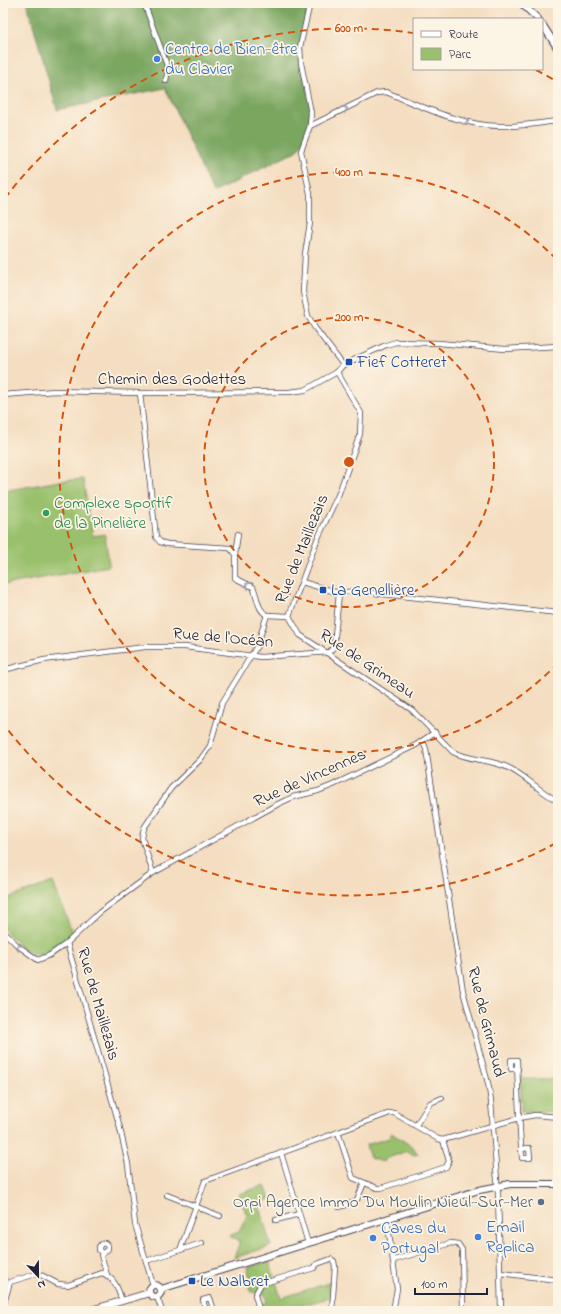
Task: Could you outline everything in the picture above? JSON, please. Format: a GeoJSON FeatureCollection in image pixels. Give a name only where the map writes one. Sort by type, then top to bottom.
{"type":"FeatureCollection","features":[{"type":"Feature","properties":{"kind":"street"},"geometry":{"type":"LineString","coordinates":[[144,3],[168,68],[166,81]]}},
{"type":"Feature","properties":{"kind":"street"},"geometry":{"type":"LineString","coordinates":[[310,3],[300,46],[301,63],[311,113],[310,126],[301,151],[310,194],[310,223],[305,254],[303,292],[308,316],[315,328],[343,365]]}},
{"type":"Feature","properties":{"kind":"street"},"geometry":{"type":"LineString","coordinates":[[521,3],[537,18]]}},
{"type":"Feature","properties":{"kind":"street"},"geometry":{"type":"LineString","coordinates":[[543,26],[558,49]]}},
{"type":"Feature","properties":{"kind":"street"},"geometry":{"type":"LineString","coordinates":[[310,126],[377,93],[386,92],[445,115],[487,126],[558,121]]}},
{"type":"Feature","properties":{"kind":"street"},"geometry":{"type":"LineString","coordinates":[[337,372],[343,365],[386,344],[396,342],[439,342],[505,349],[558,346]]}},
{"type":"Feature","properties":{"kind":"street","name":"Chemin des Godettes"},"geometry":{"type":"LineString","coordinates":[[3,395],[55,391],[140,393],[289,392],[305,390],[337,372]]}},
{"type":"Feature","properties":{"kind":"street","name":"Rue de Maillezais"},"geometry":{"type":"LineString","coordinates":[[152,1285],[135,1224],[128,1164],[119,1124],[67,943],[100,912],[153,873],[142,838],[144,828],[171,788],[207,750],[212,741],[222,704],[257,646],[267,615],[289,616],[317,540],[339,493],[360,434],[361,413],[337,372]]}},
{"type":"Feature","properties":{"kind":"street"},"geometry":{"type":"LineString","coordinates":[[140,393],[156,537],[160,542],[167,544],[230,548],[235,554]]}},
{"type":"Feature","properties":{"kind":"street"},"geometry":{"type":"LineString","coordinates":[[238,534],[235,554],[235,578],[253,587],[260,609],[267,615]]}},
{"type":"Feature","properties":{"kind":"street"},"geometry":{"type":"LineString","coordinates":[[302,582],[339,593],[355,591],[558,613]]}},
{"type":"Feature","properties":{"kind":"street"},"geometry":{"type":"LineString","coordinates":[[329,652],[334,647],[339,593]]}},
{"type":"Feature","properties":{"kind":"street","name":"Rue de Grimeau"},"geometry":{"type":"LineString","coordinates":[[289,616],[300,635],[329,652],[412,710],[453,752],[461,756],[494,762],[510,768],[548,796],[558,801]]}},
{"type":"Feature","properties":{"kind":"street","name":"Rue de l'Océan"},"geometry":{"type":"LineString","coordinates":[[3,670],[44,660],[145,646],[185,647],[251,656],[329,652]]}},
{"type":"Feature","properties":{"kind":"street","name":"Rue de Vincennes"},"geometry":{"type":"LineString","coordinates":[[153,873],[293,796],[318,791],[333,785],[422,741],[435,732]]}},
{"type":"Feature","properties":{"kind":"street","name":"Rue de Grimaud"},"geometry":{"type":"LineString","coordinates":[[422,741],[426,749],[463,991],[488,1083],[493,1125],[497,1185],[501,1311]]}},
{"type":"Feature","properties":{"kind":"street"},"geometry":{"type":"LineString","coordinates":[[3,930],[17,945],[38,960],[50,955],[67,943]]}},
{"type":"Feature","properties":{"kind":"street"},"geometry":{"type":"LineString","coordinates":[[518,1069],[518,1118],[521,1149]]}},
{"type":"Feature","properties":{"kind":"street"},"geometry":{"type":"LineString","coordinates":[[416,1125],[430,1103],[442,1098]]}},
{"type":"Feature","properties":{"kind":"street"},"geometry":{"type":"LineString","coordinates":[[180,1250],[205,1181],[390,1113],[394,1113],[438,1139],[443,1140],[518,1118],[535,1115],[558,1117]]}},
{"type":"Feature","properties":{"kind":"street"},"geometry":{"type":"LineString","coordinates":[[338,1132],[353,1178],[377,1188],[381,1188],[446,1166],[449,1161],[443,1140]]}},
{"type":"Feature","properties":{"kind":"street"},"geometry":{"type":"LineString","coordinates":[[281,1153],[308,1243]]}},
{"type":"Feature","properties":{"kind":"street"},"geometry":{"type":"LineString","coordinates":[[339,1207],[356,1202],[364,1183]]}},
{"type":"Feature","properties":{"kind":"street"},"geometry":{"type":"LineString","coordinates":[[161,1289],[497,1185],[558,1184]]}},
{"type":"Feature","properties":{"kind":"street"},"geometry":{"type":"LineString","coordinates":[[167,1195],[220,1216]]}},
{"type":"Feature","properties":{"kind":"street"},"geometry":{"type":"LineString","coordinates":[[276,1220],[299,1214]]}},
{"type":"Feature","properties":{"kind":"street"},"geometry":{"type":"LineString","coordinates":[[387,1219],[397,1289],[393,1311]]}},
{"type":"Feature","properties":{"kind":"street"},"geometry":{"type":"LineString","coordinates":[[146,1261],[202,1243]]}},
{"type":"Feature","properties":{"kind":"street"},"geometry":{"type":"LineString","coordinates":[[394,1260],[451,1243],[458,1244],[462,1250],[463,1311]]}},
{"type":"Feature","properties":{"kind":"street"},"geometry":{"type":"LineString","coordinates":[[102,1253],[101,1255],[105,1272],[117,1285],[122,1301]]}},
{"type":"Feature","properties":{"kind":"street"},"geometry":{"type":"LineString","coordinates":[[253,1311],[259,1309],[255,1295],[261,1284],[314,1268],[317,1264],[331,1259],[334,1261],[335,1267],[332,1311]]}},
{"type":"Feature","properties":{"kind":"street"},"geometry":{"type":"LineString","coordinates":[[5,1284],[31,1275],[41,1274],[64,1285],[105,1272]]}},
{"type":"Feature","properties":{"kind":"street"},"geometry":{"type":"LineString","coordinates":[[500,1273],[558,1280]]}},
{"type":"Feature","properties":{"kind":"street"},"geometry":{"type":"LineString","coordinates":[[3,1277],[5,1284],[3,1307]]}},
{"type":"Feature","properties":{"kind":"street"},"geometry":{"type":"LineString","coordinates":[[149,1293],[152,1285],[159,1285],[161,1289]]}},
{"type":"Feature","properties":{"kind":"street"},"geometry":{"type":"LineString","coordinates":[[157,1297],[160,1294],[161,1289]]}},
{"type":"Feature","properties":{"kind":"street"},"geometry":{"type":"LineString","coordinates":[[149,1293],[151,1296],[157,1297]]}},
{"type":"Feature","properties":{"kind":"street"},"geometry":{"type":"LineString","coordinates":[[88,1311],[149,1293]]}},
{"type":"Feature","properties":{"kind":"street"},"geometry":{"type":"LineString","coordinates":[[157,1297],[162,1311]]}},
{"type":"Feature","properties":{"kind":"street"},"geometry":{"type":"LineString","coordinates":[[206,1311],[203,1300],[210,1298],[214,1311]]}},
{"type":"Feature","properties":{"kind":"green space"},"geometry":{"type":"Polygon","coordinates":[[[27,3],[310,3],[301,43],[302,62],[310,114],[304,139],[297,151],[213,193],[165,88],[57,110],[27,3]]]}},
{"type":"Feature","properties":{"kind":"green space","name":"Complexe sportif de la Pinelière"},"geometry":{"type":"Polygon","coordinates":[[[83,479],[93,536],[105,534],[109,566],[3,585],[3,491],[60,481],[83,479]]]}},
{"type":"Feature","properties":{"kind":"green space"},"geometry":{"type":"Polygon","coordinates":[[[53,882],[73,935],[59,948],[50,953],[42,955],[35,954],[21,947],[3,928],[3,900],[53,882]]]}},
{"type":"Feature","properties":{"kind":"green space"},"geometry":{"type":"Polygon","coordinates":[[[521,1079],[558,1079],[558,1112],[521,1111],[521,1079]]]}},
{"type":"Feature","properties":{"kind":"green space"},"geometry":{"type":"Polygon","coordinates":[[[391,1133],[413,1147],[418,1154],[414,1155],[407,1151],[385,1159],[383,1162],[370,1158],[366,1145],[389,1138],[391,1133]]]}},
{"type":"Feature","properties":{"kind":"green space"},"geometry":{"type":"Polygon","coordinates":[[[265,1185],[270,1199],[258,1203],[271,1246],[234,1258],[240,1241],[229,1236],[239,1232],[247,1216],[239,1194],[265,1185]]]}},
{"type":"Feature","properties":{"kind":"green space"},"geometry":{"type":"Polygon","coordinates":[[[269,1261],[281,1298],[332,1282],[332,1297],[281,1311],[264,1311],[262,1304],[267,1302],[264,1293],[251,1292],[248,1285],[251,1280],[247,1268],[269,1261]]]}},
{"type":"Feature","properties":{"kind":"place","name":"Centre de Bien-être du Clavier"},"geometry":{"type":"Point","coordinates":[157,59]}},
{"type":"Feature","properties":{"kind":"place","name":"Fief Cotteret"},"geometry":{"type":"Point","coordinates":[349,362]}},
{"type":"Feature","properties":{"kind":"place","name":"Complexe sportif de la Pinelière"},"geometry":{"type":"Point","coordinates":[46,513]}},
{"type":"Feature","properties":{"kind":"place","name":"La Genellière"},"geometry":{"type":"Point","coordinates":[323,590]}},
{"type":"Feature","properties":{"kind":"place","name":"Orpi Agence Immo Du Moulin Nieul-Sur-Mer"},"geometry":{"type":"Point","coordinates":[541,1202]}},
{"type":"Feature","properties":{"kind":"place","name":"Email Replica"},"geometry":{"type":"Point","coordinates":[478,1237]}},
{"type":"Feature","properties":{"kind":"place","name":"Caves du Portugal"},"geometry":{"type":"Point","coordinates":[373,1238]}},
{"type":"Feature","properties":{"kind":"place","name":"Le Nalbret"},"geometry":{"type":"Point","coordinates":[192,1281]}}]}
